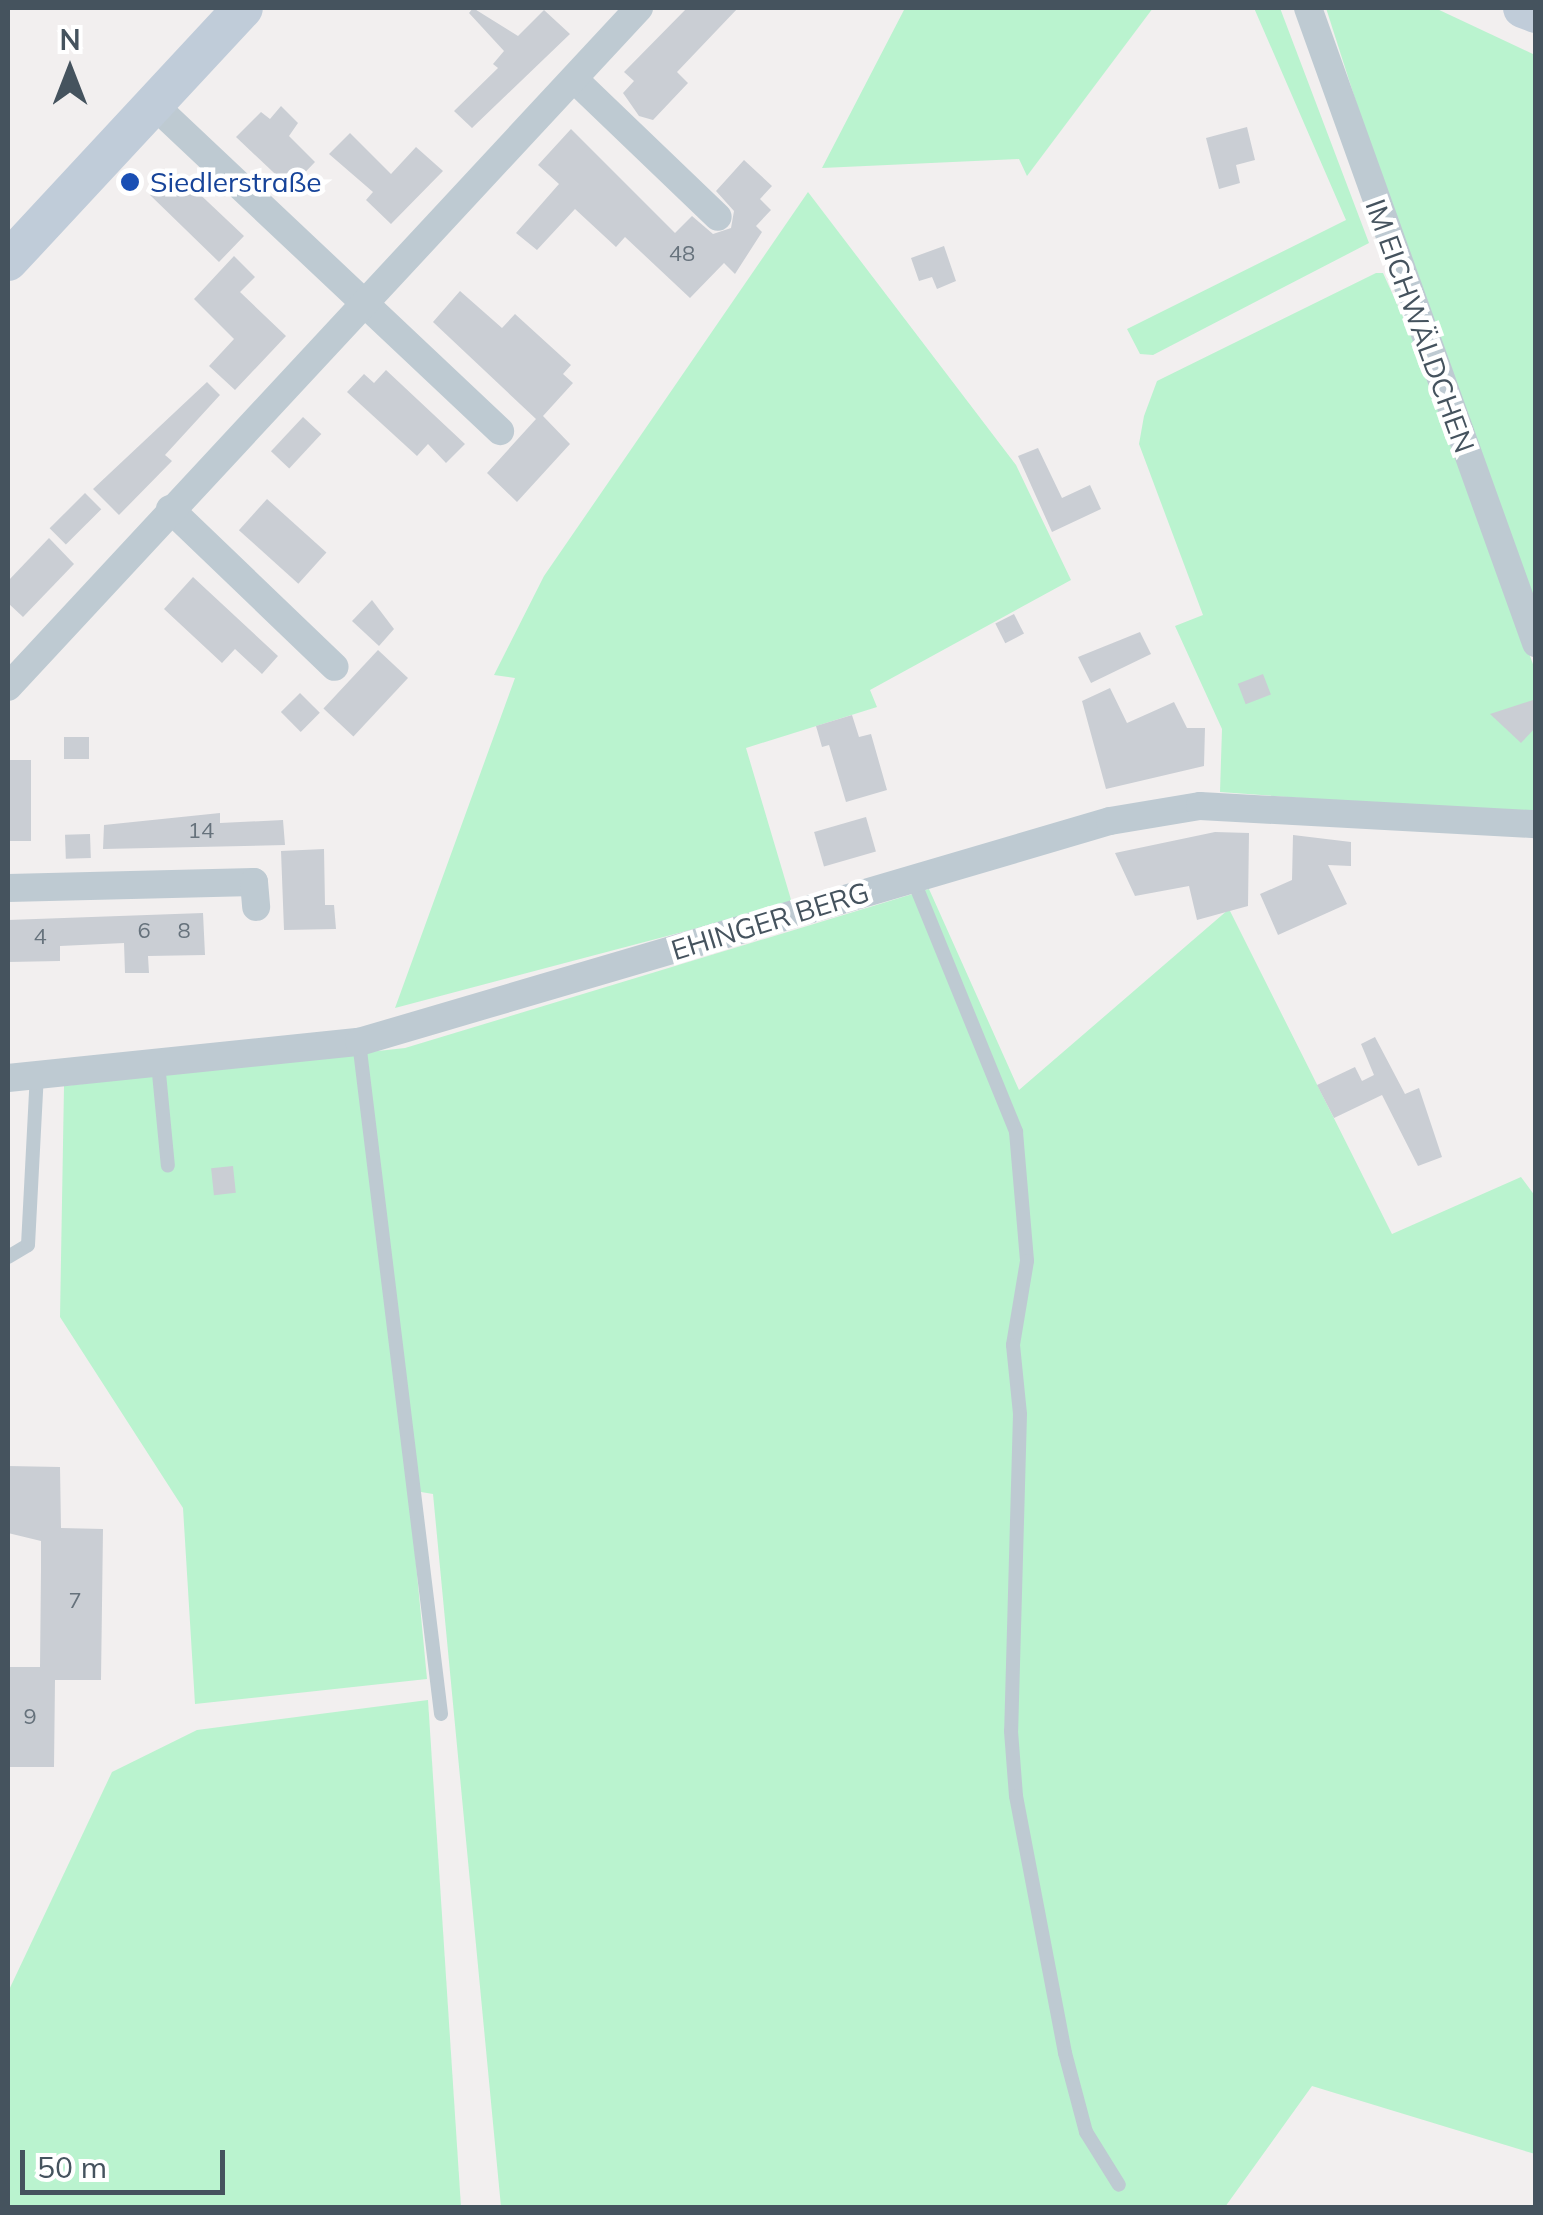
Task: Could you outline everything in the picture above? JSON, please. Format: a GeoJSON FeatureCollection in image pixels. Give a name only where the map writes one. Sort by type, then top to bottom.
{"type":"FeatureCollection","features":[{"type":"Feature","properties":{"kind":"main road"},"geometry":{"type":"LineString","coordinates":[[8,261],[243,8]]}},
{"type":"Feature","properties":{"kind":"main road"},"geometry":{"type":"LineString","coordinates":[[1523,8],[1536,13]]}},
{"type":"Feature","properties":{"kind":"street"},"geometry":{"type":"LineString","coordinates":[[8,687],[639,8]]}},
{"type":"Feature","properties":{"kind":"street","name":"IM EICHWÄLDCHEN"},"geometry":{"type":"LineString","coordinates":[[1308,8],[1536,643]]}},
{"type":"Feature","properties":{"kind":"street"},"geometry":{"type":"LineString","coordinates":[[574,80],[718,217]]}},
{"type":"Feature","properties":{"kind":"street"},"geometry":{"type":"LineString","coordinates":[[152,104],[367,299],[500,431]]}},
{"type":"Feature","properties":{"kind":"street"},"geometry":{"type":"LineString","coordinates":[[170,509],[335,667]]}},
{"type":"Feature","properties":{"kind":"street","name":"EHINGER BERG"},"geometry":{"type":"LineString","coordinates":[[8,1078],[359,1042],[1110,821],[1200,806],[1536,824]]}},
{"type":"Feature","properties":{"kind":"street"},"geometry":{"type":"LineString","coordinates":[[8,888],[254,882],[256,907]]}},
{"type":"Feature","properties":{"kind":"lane"},"geometry":{"type":"LineString","coordinates":[[913,879],[1016,1132],[1027,1261],[1013,1346],[1020,1414],[1012,1731],[1016,1796],[1064,2052],[1086,2132],[1119,2186]]}},
{"type":"Feature","properties":{"kind":"lane"},"geometry":{"type":"LineString","coordinates":[[359,1042],[441,1714]]}},
{"type":"Feature","properties":{"kind":"lane"},"geometry":{"type":"LineString","coordinates":[[158,1062],[168,1166]]}},
{"type":"Feature","properties":{"kind":"lane"},"geometry":{"type":"LineString","coordinates":[[8,1258],[28,1245],[37,1075]]}},
{"type":"Feature","properties":{"kind":"green space"},"geometry":{"type":"Polygon","coordinates":[[[905,8],[1153,8],[1027,176],[1019,159],[822,168],[905,8]]]}},
{"type":"Feature","properties":{"kind":"green space"},"geometry":{"type":"Polygon","coordinates":[[[1254,8],[1280,8],[1369,243],[1153,355],[1140,354],[1127,329],[1346,220],[1254,8]]]}},
{"type":"Feature","properties":{"kind":"green space"},"geometry":{"type":"Polygon","coordinates":[[[1326,8],[1435,8],[1535,55],[1535,614],[1397,230],[1326,8]]]}},
{"type":"Feature","properties":{"kind":"green space"},"geometry":{"type":"Polygon","coordinates":[[[808,192],[1016,465],[1071,580],[870,690],[877,707],[746,748],[792,903],[395,1008],[515,678],[494,675],[544,576],[808,192]]]}},
{"type":"Feature","properties":{"kind":"green space"},"geometry":{"type":"Polygon","coordinates":[[[1376,273],[1383,273],[1438,394],[1535,670],[1535,815],[1220,792],[1222,729],[1175,626],[1203,615],[1139,444],[1144,416],[1157,381],[1376,273]]]}},
{"type":"Feature","properties":{"kind":"green space"},"geometry":{"type":"Polygon","coordinates":[[[929,889],[1019,1090],[1229,909],[1392,1234],[1521,1177],[1535,1196],[1535,2154],[1312,2086],[1225,2207],[501,2207],[433,1494],[409,1490],[427,1679],[195,1704],[183,1508],[60,1317],[64,1086],[405,1048],[929,889]]]}},
{"type":"Feature","properties":{"kind":"green space"},"geometry":{"type":"Polygon","coordinates":[[[428,1700],[461,2207],[8,2207],[8,1992],[112,1772],[197,1730],[428,1700]]]}},
{"type":"Feature","properties":{"kind":"building"},"geometry":{"type":"Polygon","coordinates":[[[473,8],[518,36],[544,10],[570,34],[472,128],[454,111],[498,68],[493,64],[504,51],[469,13],[473,8]]]}},
{"type":"Feature","properties":{"kind":"building"},"geometry":{"type":"Polygon","coordinates":[[[687,8],[738,8],[677,72],[688,83],[653,120],[639,116],[623,93],[634,81],[624,72],[687,8]]]}},
{"type":"Feature","properties":{"kind":"building"},"geometry":{"type":"Polygon","coordinates":[[[281,106],[298,123],[289,136],[315,162],[290,188],[236,137],[261,112],[270,119],[281,106]]]}},
{"type":"Feature","properties":{"kind":"building"},"geometry":{"type":"Polygon","coordinates":[[[1247,127],[1255,160],[1236,165],[1240,183],[1219,189],[1206,138],[1247,127]]]}},
{"type":"Feature","properties":{"kind":"building"},"geometry":{"type":"Polygon","coordinates":[[[571,129],[675,233],[692,216],[713,234],[731,228],[734,211],[716,191],[744,160],[772,186],[760,199],[771,210],[756,226],[762,232],[735,274],[724,263],[690,298],[625,237],[616,247],[575,209],[537,250],[516,233],[559,184],[538,165],[571,129]]]}},
{"type":"Feature","properties":{"kind":"building"},"geometry":{"type":"Polygon","coordinates":[[[350,133],[391,174],[416,147],[443,171],[391,224],[366,200],[373,192],[329,154],[350,133]]]}},
{"type":"Feature","properties":{"kind":"building"},"geometry":{"type":"Polygon","coordinates":[[[164,178],[184,192],[190,185],[244,236],[219,262],[150,195],[164,178]]]}},
{"type":"Feature","properties":{"kind":"building"},"geometry":{"type":"Polygon","coordinates":[[[944,246],[956,281],[937,289],[932,277],[919,281],[911,258],[944,246]]]}},
{"type":"Feature","properties":{"kind":"building"},"geometry":{"type":"Polygon","coordinates":[[[234,256],[255,277],[240,292],[286,336],[235,390],[209,366],[234,339],[194,299],[234,256]]]}},
{"type":"Feature","properties":{"kind":"building"},"geometry":{"type":"Polygon","coordinates":[[[460,291],[502,328],[515,314],[571,365],[563,374],[573,383],[543,416],[570,444],[517,502],[487,473],[536,419],[433,322],[460,291]]]}},
{"type":"Feature","properties":{"kind":"building"},"geometry":{"type":"Polygon","coordinates":[[[386,370],[465,444],[446,463],[428,444],[417,456],[347,392],[364,374],[374,383],[386,370]]]}},
{"type":"Feature","properties":{"kind":"building"},"geometry":{"type":"Polygon","coordinates":[[[207,382],[220,395],[165,455],[172,461],[119,515],[93,489],[207,382]]]}},
{"type":"Feature","properties":{"kind":"building"},"geometry":{"type":"Polygon","coordinates":[[[303,417],[321,434],[289,468],[271,451],[303,417]]]}},
{"type":"Feature","properties":{"kind":"building"},"geometry":{"type":"Polygon","coordinates":[[[1038,448],[1062,498],[1090,485],[1101,509],[1052,532],[1018,456],[1038,448]]]}},
{"type":"Feature","properties":{"kind":"building"},"geometry":{"type":"Polygon","coordinates":[[[85,493],[101,509],[66,545],[50,528],[85,493]]]}},
{"type":"Feature","properties":{"kind":"building"},"geometry":{"type":"Polygon","coordinates":[[[267,499],[326,553],[298,584],[239,530],[267,499]]]}},
{"type":"Feature","properties":{"kind":"building"},"geometry":{"type":"Polygon","coordinates":[[[49,538],[74,564],[23,617],[8,603],[8,581],[49,538]]]}},
{"type":"Feature","properties":{"kind":"building"},"geometry":{"type":"Polygon","coordinates":[[[193,577],[278,656],[262,674],[235,649],[222,663],[164,609],[193,577]]]}},
{"type":"Feature","properties":{"kind":"building"},"geometry":{"type":"Polygon","coordinates":[[[372,600],[394,629],[379,646],[352,621],[372,600]]]}},
{"type":"Feature","properties":{"kind":"building"},"geometry":{"type":"Polygon","coordinates":[[[1014,614],[1024,634],[1005,643],[995,624],[1014,614]]]}},
{"type":"Feature","properties":{"kind":"building"},"geometry":{"type":"Polygon","coordinates":[[[1140,632],[1151,654],[1091,683],[1078,657],[1140,632]]]}},
{"type":"Feature","properties":{"kind":"building"},"geometry":{"type":"Polygon","coordinates":[[[378,650],[408,678],[353,736],[323,709],[378,650]]]}},
{"type":"Feature","properties":{"kind":"building"},"geometry":{"type":"Polygon","coordinates":[[[1263,674],[1271,695],[1246,704],[1238,684],[1263,674]]]}},
{"type":"Feature","properties":{"kind":"building"},"geometry":{"type":"Polygon","coordinates":[[[1110,688],[1127,723],[1174,702],[1187,728],[1205,728],[1204,766],[1106,789],[1082,701],[1110,688]]]}},
{"type":"Feature","properties":{"kind":"building"},"geometry":{"type":"Polygon","coordinates":[[[300,693],[320,713],[301,732],[281,712],[300,693]]]}},
{"type":"Feature","properties":{"kind":"building"},"geometry":{"type":"Polygon","coordinates":[[[1536,699],[1536,727],[1521,743],[1490,714],[1536,699]]]}},
{"type":"Feature","properties":{"kind":"building"},"geometry":{"type":"Polygon","coordinates":[[[852,715],[859,737],[871,734],[887,790],[846,802],[829,745],[822,747],[816,726],[852,715]]]}},
{"type":"Feature","properties":{"kind":"building"},"geometry":{"type":"Polygon","coordinates":[[[64,737],[89,737],[89,759],[64,759],[64,737]]]}},
{"type":"Feature","properties":{"kind":"building"},"geometry":{"type":"Polygon","coordinates":[[[8,760],[31,760],[31,841],[8,841],[8,760]]]}},
{"type":"Feature","properties":{"kind":"building"},"geometry":{"type":"Polygon","coordinates":[[[220,813],[220,823],[283,820],[285,845],[103,849],[104,825],[220,813]]]}},
{"type":"Feature","properties":{"kind":"building"},"geometry":{"type":"Polygon","coordinates":[[[866,817],[876,852],[824,866],[814,832],[866,817]]]}},
{"type":"Feature","properties":{"kind":"building"},"geometry":{"type":"Polygon","coordinates":[[[1215,832],[1249,833],[1248,906],[1197,920],[1189,886],[1135,896],[1115,853],[1215,832]]]}},
{"type":"Feature","properties":{"kind":"building"},"geometry":{"type":"Polygon","coordinates":[[[90,834],[91,858],[66,859],[65,835],[90,834]]]}},
{"type":"Feature","properties":{"kind":"building"},"geometry":{"type":"Polygon","coordinates":[[[1293,835],[1351,842],[1351,866],[1328,865],[1347,904],[1278,935],[1260,894],[1292,880],[1293,835]]]}},
{"type":"Feature","properties":{"kind":"building"},"geometry":{"type":"Polygon","coordinates":[[[324,849],[325,905],[334,905],[336,929],[284,930],[281,851],[324,849]]]}},
{"type":"Feature","properties":{"kind":"building"},"geometry":{"type":"Polygon","coordinates":[[[203,913],[205,955],[148,956],[149,973],[125,973],[124,943],[60,946],[60,961],[8,962],[8,920],[203,913]]]}},
{"type":"Feature","properties":{"kind":"building"},"geometry":{"type":"Polygon","coordinates":[[[1375,1037],[1405,1094],[1419,1088],[1442,1157],[1418,1166],[1382,1095],[1334,1118],[1317,1085],[1355,1067],[1362,1081],[1374,1075],[1361,1044],[1375,1037]]]}},
{"type":"Feature","properties":{"kind":"building"},"geometry":{"type":"Polygon","coordinates":[[[233,1166],[236,1193],[214,1195],[211,1168],[233,1166]]]}},
{"type":"Feature","properties":{"kind":"building"},"geometry":{"type":"Polygon","coordinates":[[[8,1466],[60,1467],[61,1528],[103,1529],[101,1680],[55,1680],[54,1767],[8,1767],[8,1667],[40,1667],[41,1541],[8,1533],[8,1466]]]}},
{"type":"Feature","properties":{"kind":"place","name":"Siedlerstraße"},"geometry":{"type":"Point","coordinates":[130,182]}}]}
